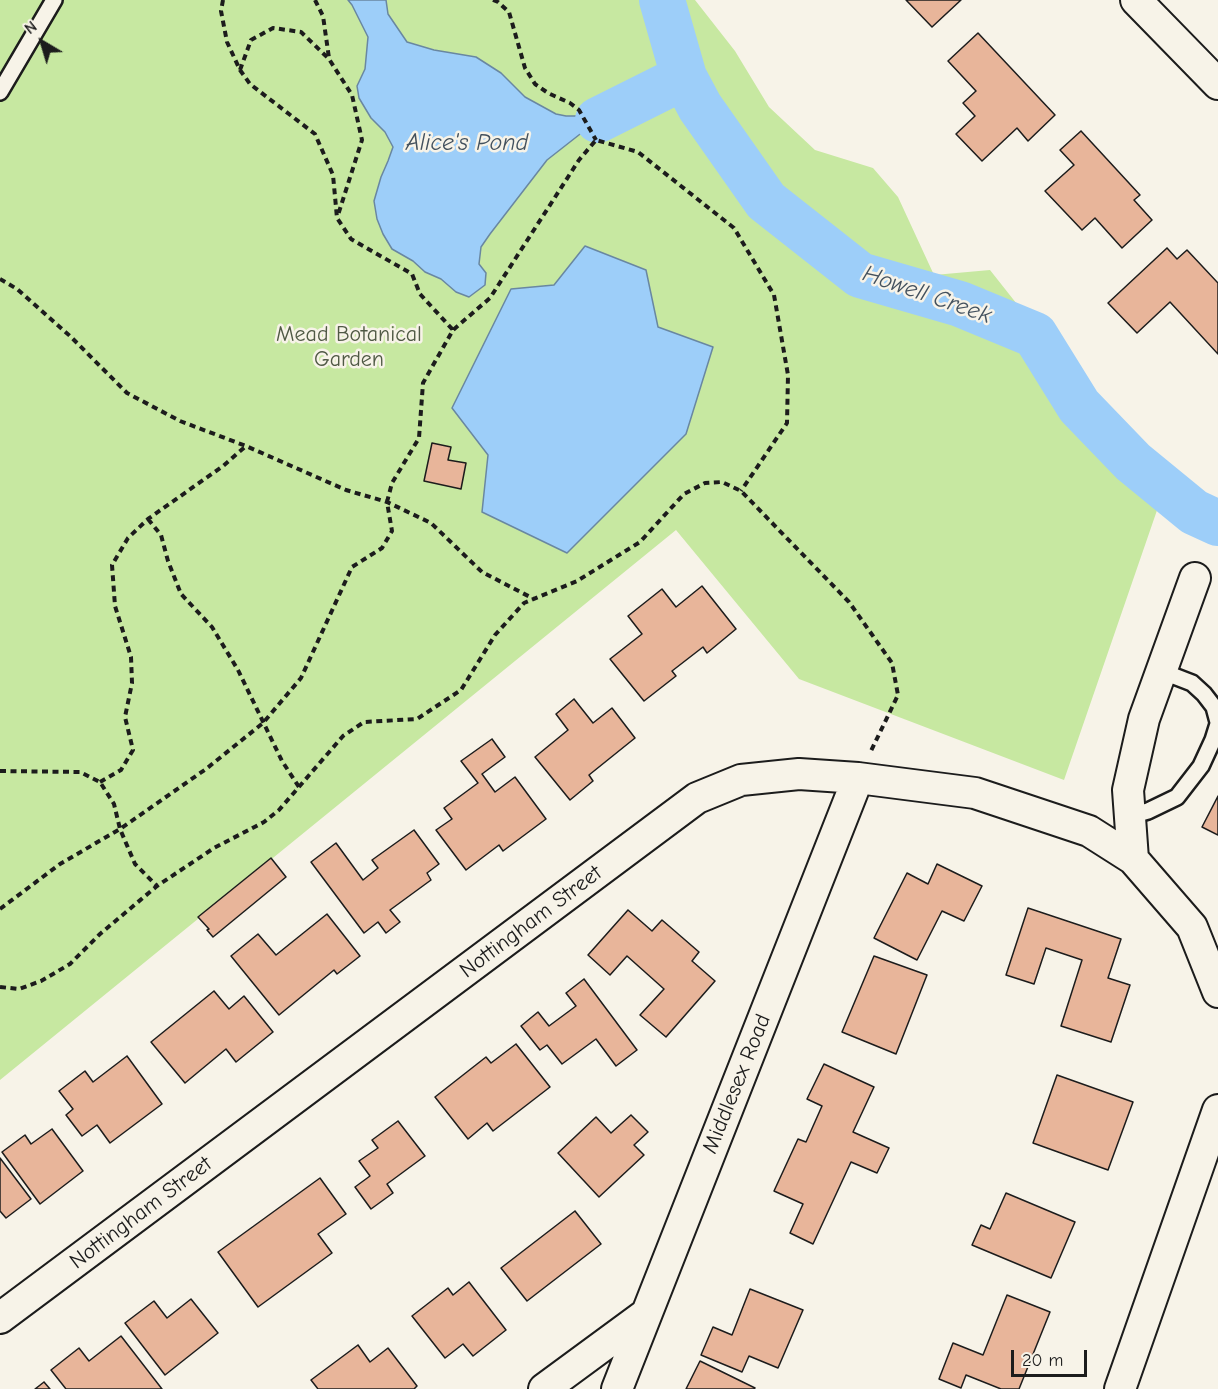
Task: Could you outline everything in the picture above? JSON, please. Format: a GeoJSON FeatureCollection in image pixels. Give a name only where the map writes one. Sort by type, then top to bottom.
{"type":"FeatureCollection","features":[{"type":"Feature","properties":{"kind":"street"},"geometry":{"type":"LineString","coordinates":[[1136,0],[1218,84]]}},
{"type":"Feature","properties":{"kind":"street"},"geometry":{"type":"LineString","coordinates":[[1133,859],[1128,790],[1144,720],[1194,578]]}},
{"type":"Feature","properties":{"kind":"street","name":"Nottingham Street"},"geometry":{"type":"LineString","coordinates":[[0,1318],[697,798],[741,780],[799,774],[858,778],[975,793],[1089,831],[1133,859],[1192,927],[1218,992]]}},
{"type":"Feature","properties":{"kind":"street","name":"Middlesex Road"},"geometry":{"type":"LineString","coordinates":[[616,1389],[858,778]]}},
{"type":"Feature","properties":{"kind":"street"},"geometry":{"type":"LineString","coordinates":[[1120,1389],[1218,1110]]}},
{"type":"Feature","properties":{"kind":"street"},"geometry":{"type":"LineString","coordinates":[[544,1389],[646,1314]]}},
{"type":"Feature","properties":{"kind":"lane"},"geometry":{"type":"LineString","coordinates":[[0,92],[54,0]]}},
{"type":"Feature","properties":{"kind":"lane"},"geometry":{"type":"LineString","coordinates":[[1130,816],[1148,811],[1177,797],[1201,766],[1218,723],[1214,707],[1204,694],[1192,683],[1161,670]]}},
{"type":"Feature","properties":{"kind":"path"},"geometry":{"type":"LineString","coordinates":[[223,0],[220,11],[227,42],[240,70],[250,84],[315,134],[333,175],[337,219],[351,239],[412,274],[420,294],[453,330]]}},
{"type":"Feature","properties":{"kind":"path"},"geometry":{"type":"LineString","coordinates":[[315,0],[323,16],[329,59]]}},
{"type":"Feature","properties":{"kind":"path"},"geometry":{"type":"LineString","coordinates":[[493,0],[509,12],[525,69],[535,84],[579,110],[597,140],[638,152],[734,228],[774,295],[788,375],[787,423],[741,491]]}},
{"type":"Feature","properties":{"kind":"path"},"geometry":{"type":"LineString","coordinates":[[240,70],[251,40],[273,28],[301,32],[329,59],[352,95],[362,140],[337,219]]}},
{"type":"Feature","properties":{"kind":"path"},"geometry":{"type":"LineString","coordinates":[[0,909],[60,864],[120,829],[206,769],[264,723],[302,678],[352,567],[382,548],[392,531],[387,501],[392,483],[419,438],[423,383],[453,330],[490,298],[579,160],[597,140]]}},
{"type":"Feature","properties":{"kind":"path"},"geometry":{"type":"LineString","coordinates":[[0,279],[17,289],[70,336],[127,393],[180,421],[246,446],[346,490],[387,501],[431,524],[482,572],[534,599]]}},
{"type":"Feature","properties":{"kind":"path"},"geometry":{"type":"LineString","coordinates":[[100,782],[121,770],[133,750],[125,717],[132,683],[131,657],[115,606],[112,565],[128,538],[148,519],[223,466],[246,446]]}},
{"type":"Feature","properties":{"kind":"path"},"geometry":{"type":"LineString","coordinates":[[0,987],[19,989],[41,981],[70,964],[100,934],[157,886],[214,848],[264,822],[279,810],[344,736],[364,722],[417,719],[462,690],[495,635],[524,603],[577,581],[640,542],[684,494],[705,483],[722,482],[741,491],[849,602],[892,663],[898,695],[858,778]]}},
{"type":"Feature","properties":{"kind":"path"},"geometry":{"type":"LineString","coordinates":[[148,519],[162,535],[168,561],[181,594],[212,627],[238,670],[282,761],[299,787]]}},
{"type":"Feature","properties":{"kind":"path"},"geometry":{"type":"LineString","coordinates":[[0,771],[80,772],[100,782],[114,804],[120,829],[135,864],[157,886]]}},
{"type":"Feature","properties":{"kind":"green space","name":"Mead Botanical Garden"},"geometry":{"type":"Polygon","coordinates":[[[0,0],[695,0],[735,51],[769,107],[815,150],[873,168],[898,197],[934,275],[990,270],[1164,490],[1064,780],[799,679],[676,530],[0,1080],[0,0]]]}},
{"type":"Feature","properties":{"kind":"water","name":"Alice's Pond"},"geometry":{"type":"Polygon","coordinates":[[[348,0],[386,0],[388,14],[407,42],[434,50],[476,57],[501,73],[525,97],[556,114],[577,116],[589,114],[598,120],[547,160],[490,234],[481,247],[479,264],[486,273],[485,285],[469,297],[456,292],[441,279],[425,272],[413,261],[392,249],[383,234],[377,219],[374,201],[393,147],[385,132],[371,118],[359,98],[357,86],[365,69],[368,37],[348,0]]]}},
{"type":"Feature","properties":{"kind":"water"},"geometry":{"type":"Polygon","coordinates":[[[585,246],[646,270],[658,327],[713,347],[686,434],[567,553],[482,512],[488,455],[452,408],[511,289],[554,285],[585,246]]]}},
{"type":"Feature","properties":{"kind":"building"},"geometry":{"type":"Polygon","coordinates":[[[906,0],[961,0],[932,27],[906,0]]]}},
{"type":"Feature","properties":{"kind":"building"},"geometry":{"type":"Polygon","coordinates":[[[978,33],[1055,115],[1028,141],[1017,128],[982,161],[956,134],[975,116],[963,103],[976,91],[948,61],[978,33]]]}},
{"type":"Feature","properties":{"kind":"building"},"geometry":{"type":"Polygon","coordinates":[[[1081,131],[1140,195],[1134,200],[1152,220],[1122,248],[1095,218],[1082,230],[1045,191],[1074,165],[1060,150],[1081,131]]]}},
{"type":"Feature","properties":{"kind":"building"},"geometry":{"type":"Polygon","coordinates":[[[1167,248],[1177,259],[1187,250],[1218,283],[1218,354],[1170,302],[1137,333],[1108,303],[1167,248]]]}},
{"type":"Feature","properties":{"kind":"building"},"geometry":{"type":"Polygon","coordinates":[[[432,443],[451,447],[448,460],[466,463],[461,489],[424,481],[432,443]]]}},
{"type":"Feature","properties":{"kind":"building"},"geometry":{"type":"Polygon","coordinates":[[[702,586],[736,629],[707,653],[703,647],[672,671],[676,676],[644,701],[610,659],[642,634],[628,616],[662,589],[676,607],[702,586]]]}},
{"type":"Feature","properties":{"kind":"building"},"geometry":{"type":"Polygon","coordinates":[[[574,699],[593,723],[612,708],[635,738],[589,775],[593,781],[570,800],[535,757],[568,730],[556,714],[574,699]]]}},
{"type":"Feature","properties":{"kind":"building"},"geometry":{"type":"Polygon","coordinates":[[[492,739],[505,757],[482,774],[495,792],[515,777],[546,819],[503,851],[499,845],[466,870],[436,830],[452,819],[444,808],[478,783],[461,761],[492,739]]]}},
{"type":"Feature","properties":{"kind":"building"},"geometry":{"type":"Polygon","coordinates":[[[1218,796],[1218,835],[1202,827],[1218,796]]]}},
{"type":"Feature","properties":{"kind":"building"},"geometry":{"type":"Polygon","coordinates":[[[414,830],[439,864],[427,873],[431,880],[390,910],[400,922],[386,933],[378,922],[364,933],[311,862],[336,843],[363,880],[378,868],[372,860],[414,830]]]}},
{"type":"Feature","properties":{"kind":"building"},"geometry":{"type":"Polygon","coordinates":[[[271,858],[286,877],[213,937],[198,917],[271,858]]]}},
{"type":"Feature","properties":{"kind":"building"},"geometry":{"type":"Polygon","coordinates":[[[937,864],[982,886],[964,921],[942,911],[917,960],[874,938],[907,873],[928,884],[937,864]]]}},
{"type":"Feature","properties":{"kind":"building"},"geometry":{"type":"Polygon","coordinates":[[[1028,908],[1121,939],[1108,978],[1130,985],[1111,1042],[1061,1026],[1082,960],[1046,948],[1034,984],[1006,975],[1028,908]]]}},
{"type":"Feature","properties":{"kind":"building"},"geometry":{"type":"Polygon","coordinates":[[[628,910],[652,931],[662,920],[699,952],[692,961],[715,981],[666,1037],[640,1015],[664,989],[627,956],[610,975],[588,955],[628,910]]]}},
{"type":"Feature","properties":{"kind":"building"},"geometry":{"type":"Polygon","coordinates":[[[327,914],[360,956],[337,974],[334,970],[279,1015],[231,956],[258,934],[276,955],[327,914]]]}},
{"type":"Feature","properties":{"kind":"building"},"geometry":{"type":"Polygon","coordinates":[[[874,956],[927,975],[896,1054],[842,1032],[874,956]]]}},
{"type":"Feature","properties":{"kind":"building"},"geometry":{"type":"Polygon","coordinates":[[[584,979],[637,1050],[616,1066],[596,1039],[562,1064],[547,1045],[540,1050],[521,1026],[538,1012],[549,1026],[576,1006],[566,993],[584,979]]]}},
{"type":"Feature","properties":{"kind":"building"},"geometry":{"type":"Polygon","coordinates":[[[214,991],[229,1009],[244,996],[273,1032],[236,1062],[226,1049],[185,1083],[151,1042],[214,991]]]}},
{"type":"Feature","properties":{"kind":"building"},"geometry":{"type":"Polygon","coordinates":[[[516,1044],[550,1087],[493,1131],[487,1123],[468,1139],[435,1097],[486,1057],[491,1063],[516,1044]]]}},
{"type":"Feature","properties":{"kind":"building"},"geometry":{"type":"Polygon","coordinates":[[[127,1056],[162,1104],[110,1143],[97,1125],[82,1136],[66,1115],[73,1109],[59,1091],[85,1071],[93,1082],[127,1056]]]}},
{"type":"Feature","properties":{"kind":"building"},"geometry":{"type":"Polygon","coordinates":[[[824,1064],[874,1087],[853,1132],[889,1148],[877,1173],[851,1162],[813,1244],[790,1233],[803,1204],[774,1191],[798,1139],[806,1142],[822,1106],[807,1099],[824,1064]]]}},
{"type":"Feature","properties":{"kind":"building"},"geometry":{"type":"Polygon","coordinates":[[[1057,1075],[1133,1102],[1108,1170],[1033,1143],[1057,1075]]]}},
{"type":"Feature","properties":{"kind":"building"},"geometry":{"type":"Polygon","coordinates":[[[631,1115],[648,1132],[634,1145],[644,1155],[599,1197],[558,1153],[596,1117],[611,1133],[631,1115]]]}},
{"type":"Feature","properties":{"kind":"building"},"geometry":{"type":"Polygon","coordinates":[[[398,1121],[425,1156],[387,1184],[393,1193],[371,1209],[355,1187],[370,1176],[359,1161],[378,1148],[372,1140],[398,1121]]]}},
{"type":"Feature","properties":{"kind":"building"},"geometry":{"type":"Polygon","coordinates":[[[52,1129],[83,1171],[40,1204],[2,1152],[25,1135],[31,1144],[52,1129]]]}},
{"type":"Feature","properties":{"kind":"building"},"geometry":{"type":"Polygon","coordinates":[[[0,1158],[31,1199],[6,1218],[0,1211],[0,1158]]]}},
{"type":"Feature","properties":{"kind":"building"},"geometry":{"type":"Polygon","coordinates":[[[320,1178],[346,1214],[318,1234],[332,1253],[258,1307],[218,1252],[320,1178]]]}},
{"type":"Feature","properties":{"kind":"building"},"geometry":{"type":"Polygon","coordinates":[[[1006,1193],[1075,1222],[1051,1278],[972,1245],[981,1225],[990,1229],[1006,1193]]]}},
{"type":"Feature","properties":{"kind":"building"},"geometry":{"type":"Polygon","coordinates":[[[575,1211],[601,1244],[527,1301],[501,1268],[575,1211]]]}},
{"type":"Feature","properties":{"kind":"building"},"geometry":{"type":"Polygon","coordinates":[[[469,1282],[506,1330],[473,1356],[463,1344],[445,1358],[412,1316],[448,1288],[453,1295],[469,1282]]]}},
{"type":"Feature","properties":{"kind":"building"},"geometry":{"type":"Polygon","coordinates":[[[750,1289],[803,1310],[778,1368],[749,1356],[742,1372],[701,1355],[713,1327],[732,1335],[750,1289]]]}},
{"type":"Feature","properties":{"kind":"building"},"geometry":{"type":"Polygon","coordinates":[[[1007,1295],[1050,1312],[1019,1389],[1001,1389],[966,1375],[961,1388],[939,1379],[953,1343],[983,1355],[1007,1295]]]}},
{"type":"Feature","properties":{"kind":"building"},"geometry":{"type":"Polygon","coordinates":[[[191,1299],[218,1333],[165,1375],[125,1323],[154,1301],[167,1318],[191,1299]]]}},
{"type":"Feature","properties":{"kind":"building"},"geometry":{"type":"Polygon","coordinates":[[[121,1336],[162,1389],[66,1389],[51,1370],[79,1348],[89,1361],[121,1336]]]}},
{"type":"Feature","properties":{"kind":"building"},"geometry":{"type":"Polygon","coordinates":[[[358,1345],[370,1362],[388,1348],[417,1386],[414,1389],[318,1389],[311,1380],[358,1345]]]}},
{"type":"Feature","properties":{"kind":"building"},"geometry":{"type":"Polygon","coordinates":[[[700,1361],[755,1388],[686,1389],[700,1361]]]}},
{"type":"Feature","properties":{"kind":"building"},"geometry":{"type":"Polygon","coordinates":[[[44,1382],[50,1389],[35,1389],[44,1382]]]}},
{"type":"Feature","properties":{"kind":"waterway","name":"Howell Creek"},"geometry":{"type":"LineString","coordinates":[[662,0],[684,77],[700,107],[766,201],[860,275],[960,304],[1035,335],[1079,406],[1133,462],[1194,512],[1218,523]]}},
{"type":"Feature","properties":{"kind":"waterway"},"geometry":{"type":"LineString","coordinates":[[598,120],[684,77]]}}]}
